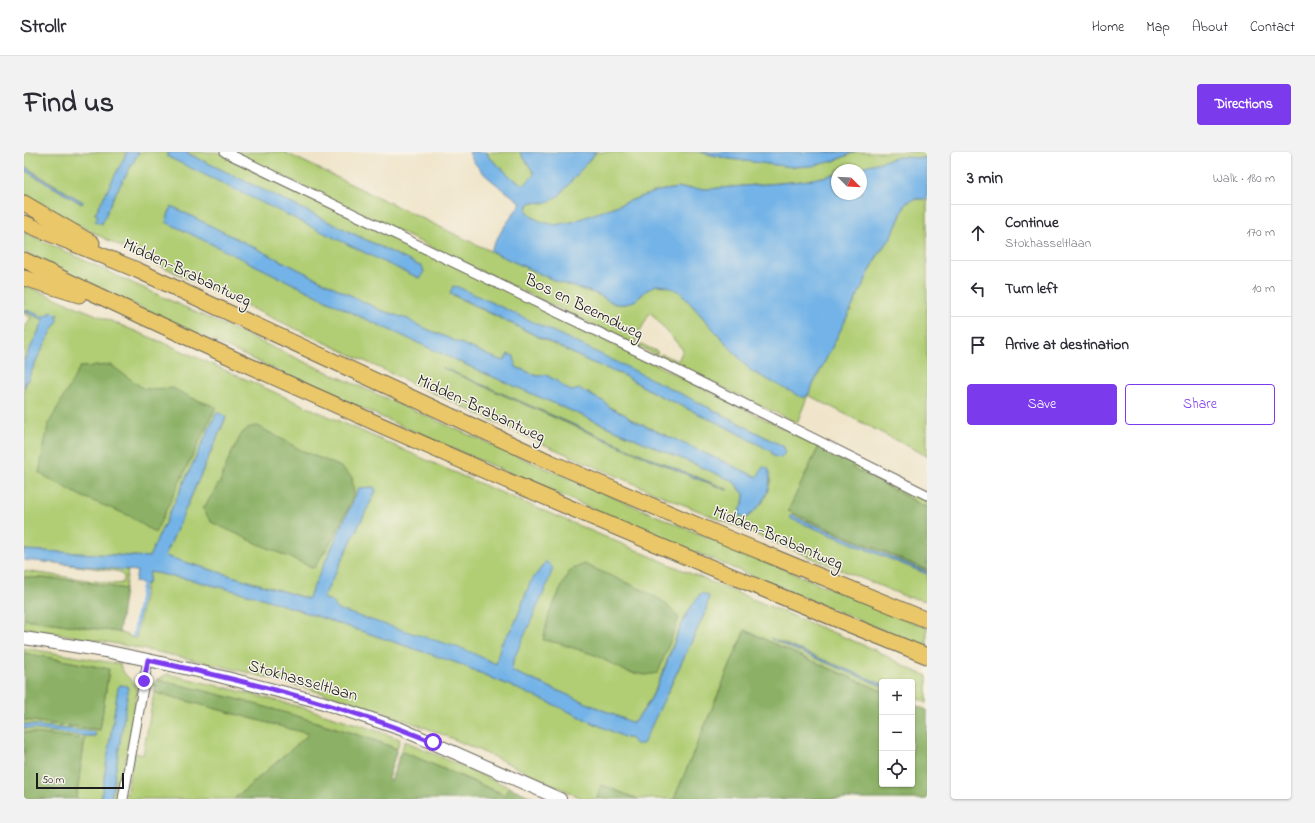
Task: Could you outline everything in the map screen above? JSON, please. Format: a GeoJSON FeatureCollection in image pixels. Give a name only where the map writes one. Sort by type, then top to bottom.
{"type":"FeatureCollection","features":[{"type":"Feature","properties":{"kind":"highway"},"geometry":{"type":"LineString","coordinates":[[24,203],[137,270]]}},
{"type":"Feature","properties":{"kind":"highway","name":"Midden-Brabantweg"},"geometry":{"type":"LineString","coordinates":[[24,224],[137,270],[550,462],[710,531],[927,620]]}},
{"type":"Feature","properties":{"kind":"highway"},"geometry":{"type":"LineString","coordinates":[[24,260],[121,307],[289,384],[512,482],[692,559],[927,656]]}},
{"type":"Feature","properties":{"kind":"highway"},"geometry":{"type":"LineString","coordinates":[[24,278],[121,307]]}},
{"type":"Feature","properties":{"kind":"street","name":"Bos en Beemdweg"},"geometry":{"type":"LineString","coordinates":[[225,152],[654,359],[927,495]]}},
{"type":"Feature","properties":{"kind":"street","name":"Stokhasseltlaan"},"geometry":{"type":"LineString","coordinates":[[24,638],[105,651],[148,660],[272,689],[368,717],[433,742],[560,799]]}},
{"type":"Feature","properties":{"kind":"street"},"geometry":{"type":"LineString","coordinates":[[123,799],[148,660]]}},
{"type":"Feature","properties":{"kind":"green space"},"geometry":{"type":"Polygon","coordinates":[[[24,152],[127,152],[95,214],[103,219],[139,152],[170,152],[167,156],[419,278],[424,271],[422,267],[185,152],[217,152],[467,271],[819,446],[788,511],[927,570],[927,572],[809,522],[791,515],[790,518],[927,574],[927,601],[907,597],[658,494],[536,441],[129,251],[73,222],[24,194],[24,170],[82,204],[83,202],[24,166],[24,152]],[[171,206],[167,222],[359,316],[484,373],[733,481],[744,494],[743,504],[738,515],[746,518],[763,502],[771,480],[757,477],[630,419],[626,415],[609,407],[605,402],[589,393],[571,391],[546,375],[538,376],[516,367],[514,361],[504,361],[495,358],[415,324],[408,319],[380,310],[171,206]],[[450,294],[588,361],[623,375],[656,394],[720,424],[771,451],[773,456],[784,447],[722,414],[507,310],[450,294]],[[441,367],[654,461],[726,490],[727,489],[643,455],[441,367]]]}},
{"type":"Feature","properties":{"kind":"green space"},"geometry":{"type":"Polygon","coordinates":[[[233,152],[284,152],[490,251],[558,282],[597,294],[615,304],[626,304],[636,300],[647,290],[656,285],[667,286],[680,292],[751,371],[803,397],[808,395],[797,423],[659,357],[661,354],[678,361],[683,350],[650,312],[635,341],[658,352],[656,355],[233,152]]]}},
{"type":"Feature","properties":{"kind":"green space"},"geometry":{"type":"Polygon","coordinates":[[[487,152],[520,152],[534,173],[533,176],[524,185],[512,178],[488,156],[487,152]]]}},
{"type":"Feature","properties":{"kind":"green space"},"geometry":{"type":"Polygon","coordinates":[[[596,152],[699,152],[730,159],[792,167],[834,161],[855,152],[927,152],[927,158],[899,157],[867,165],[867,164],[831,164],[831,175],[803,181],[708,189],[679,188],[657,191],[572,222],[555,225],[542,222],[532,217],[527,211],[528,205],[532,202],[544,203],[558,197],[596,152]]]}},
{"type":"Feature","properties":{"kind":"green space"},"geometry":{"type":"Polygon","coordinates":[[[915,199],[927,199],[927,456],[808,395],[879,253],[891,238],[906,203],[915,199]]]}},
{"type":"Feature","properties":{"kind":"green space"},"geometry":{"type":"Polygon","coordinates":[[[24,232],[360,387],[699,534],[927,628],[927,648],[586,506],[247,357],[24,252],[24,232]]]}},
{"type":"Feature","properties":{"kind":"green space"},"geometry":{"type":"Polygon","coordinates":[[[24,285],[171,346],[460,475],[875,650],[910,669],[927,676],[927,703],[915,697],[915,679],[879,679],[879,683],[778,641],[879,685],[879,690],[745,630],[674,799],[638,799],[602,785],[597,798],[600,799],[584,799],[432,730],[336,697],[292,684],[159,652],[24,628],[24,619],[119,632],[136,639],[146,584],[148,584],[150,572],[192,580],[259,597],[457,663],[548,702],[626,738],[631,738],[664,700],[703,617],[709,596],[701,593],[689,610],[679,629],[657,685],[643,711],[633,723],[512,671],[513,661],[546,562],[530,583],[515,623],[501,644],[496,664],[336,609],[333,602],[323,598],[376,491],[373,487],[359,488],[309,599],[165,556],[226,418],[217,412],[149,557],[24,550],[24,388],[56,318],[51,311],[49,315],[45,317],[24,309],[24,285]]]}},
{"type":"Feature","properties":{"kind":"green space"},"geometry":{"type":"Polygon","coordinates":[[[24,311],[44,320],[24,361],[24,330],[31,317],[24,314],[24,311]]]}},
{"type":"Feature","properties":{"kind":"green space"},"geometry":{"type":"Polygon","coordinates":[[[111,365],[144,389],[173,388],[192,398],[216,407],[155,533],[130,516],[83,497],[39,473],[48,425],[80,367],[111,365]]]}},
{"type":"Feature","properties":{"kind":"green space"},"geometry":{"type":"Polygon","coordinates":[[[258,426],[301,450],[339,466],[352,477],[354,494],[334,537],[314,568],[211,522],[203,509],[220,482],[229,458],[242,433],[250,427],[258,426]]]}},
{"type":"Feature","properties":{"kind":"green space"},"geometry":{"type":"Polygon","coordinates":[[[819,446],[855,463],[851,467],[927,508],[927,570],[788,511],[819,446]]]}},
{"type":"Feature","properties":{"kind":"green space"},"geometry":{"type":"Polygon","coordinates":[[[855,463],[927,497],[927,508],[851,467],[855,463]]]}},
{"type":"Feature","properties":{"kind":"green space"},"geometry":{"type":"Polygon","coordinates":[[[24,557],[128,570],[125,589],[73,580],[24,577],[24,571],[116,584],[122,583],[124,577],[120,572],[115,571],[24,559],[24,557]]]}},
{"type":"Feature","properties":{"kind":"green space"},"geometry":{"type":"Polygon","coordinates":[[[584,564],[643,590],[664,602],[679,618],[658,673],[645,675],[627,672],[595,655],[558,643],[543,640],[549,614],[569,571],[584,564]]]}},
{"type":"Feature","properties":{"kind":"green space"},"geometry":{"type":"Polygon","coordinates":[[[24,577],[73,580],[125,589],[119,632],[24,619],[24,577]]]}},
{"type":"Feature","properties":{"kind":"green space"},"geometry":{"type":"Polygon","coordinates":[[[745,630],[879,690],[879,787],[915,787],[915,705],[927,710],[927,799],[674,799],[745,630]]]}},
{"type":"Feature","properties":{"kind":"green space"},"geometry":{"type":"Polygon","coordinates":[[[24,648],[120,664],[124,672],[136,687],[137,692],[119,799],[111,799],[128,687],[122,685],[118,688],[101,799],[76,799],[85,739],[24,732],[24,728],[85,736],[95,736],[96,733],[24,724],[24,720],[100,730],[109,669],[24,653],[24,648]]]}},
{"type":"Feature","properties":{"kind":"green space"},"geometry":{"type":"Polygon","coordinates":[[[24,653],[109,669],[100,730],[24,720],[24,653]]]}},
{"type":"Feature","properties":{"kind":"green space"},"geometry":{"type":"Polygon","coordinates":[[[167,674],[285,703],[371,729],[400,739],[397,749],[365,737],[291,714],[157,680],[167,674]]]}},
{"type":"Feature","properties":{"kind":"green space"},"geometry":{"type":"Polygon","coordinates":[[[157,680],[274,709],[355,734],[397,749],[388,779],[391,781],[401,751],[505,795],[509,787],[536,799],[234,799],[309,734],[154,693],[156,686],[152,685],[157,680]]]}},
{"type":"Feature","properties":{"kind":"green space"},"geometry":{"type":"Polygon","coordinates":[[[154,693],[310,734],[234,799],[125,799],[134,753],[143,755],[154,693]]]}},
{"type":"Feature","properties":{"kind":"green space"},"geometry":{"type":"Polygon","coordinates":[[[24,732],[85,739],[76,799],[24,799],[24,732]]]}},
{"type":"Feature","properties":{"kind":"green space"},"geometry":{"type":"Polygon","coordinates":[[[405,741],[509,787],[506,795],[401,751],[405,741]]]}},
{"type":"Feature","properties":{"kind":"green space"},"geometry":{"type":"Polygon","coordinates":[[[601,785],[638,799],[597,798],[601,785]]]}},
{"type":"Feature","properties":{"kind":"water"},"geometry":{"type":"Polygon","coordinates":[[[127,152],[139,152],[114,196],[102,224],[95,221],[98,216],[95,214],[127,152]]]}},
{"type":"Feature","properties":{"kind":"water"},"geometry":{"type":"Polygon","coordinates":[[[170,152],[185,152],[422,267],[424,271],[419,278],[388,264],[166,156],[170,152]]]}},
{"type":"Feature","properties":{"kind":"water"},"geometry":{"type":"Polygon","coordinates":[[[469,152],[487,152],[488,156],[512,178],[524,185],[534,173],[520,152],[596,152],[558,197],[548,201],[532,202],[528,205],[527,211],[532,217],[542,222],[555,225],[572,222],[657,191],[679,188],[708,189],[803,181],[831,175],[831,200],[867,200],[867,165],[899,157],[927,158],[927,199],[915,199],[906,203],[891,238],[879,253],[808,395],[803,398],[751,371],[680,292],[667,286],[656,285],[647,290],[636,300],[626,304],[615,304],[597,294],[558,282],[490,251],[502,230],[521,203],[484,174],[473,160],[469,152]]]}},
{"type":"Feature","properties":{"kind":"water"},"geometry":{"type":"Polygon","coordinates":[[[699,152],[855,152],[834,161],[812,166],[792,167],[730,159],[699,152]]]}},
{"type":"Feature","properties":{"kind":"water"},"geometry":{"type":"Polygon","coordinates":[[[24,166],[38,176],[83,202],[82,204],[24,170],[24,166]]]}},
{"type":"Feature","properties":{"kind":"water"},"geometry":{"type":"Polygon","coordinates":[[[171,206],[380,310],[408,319],[415,324],[495,358],[504,361],[508,354],[514,356],[516,367],[537,376],[546,375],[571,391],[580,389],[605,402],[609,407],[626,415],[630,419],[757,477],[763,467],[768,468],[768,490],[762,503],[746,518],[738,515],[743,504],[744,494],[733,481],[484,373],[359,316],[166,222],[171,206]]]}},
{"type":"Feature","properties":{"kind":"water"},"geometry":{"type":"Polygon","coordinates":[[[453,286],[581,345],[744,426],[784,447],[785,451],[783,456],[780,458],[773,456],[771,451],[720,424],[656,394],[623,375],[588,361],[450,293],[453,286]]]}},
{"type":"Feature","properties":{"kind":"water"},"geometry":{"type":"Polygon","coordinates":[[[24,309],[45,317],[46,314],[49,315],[51,311],[58,315],[56,318],[58,320],[38,357],[24,388],[24,361],[44,320],[24,311],[24,309]]]}},
{"type":"Feature","properties":{"kind":"water"},"geometry":{"type":"Polygon","coordinates":[[[441,367],[643,455],[728,490],[695,478],[629,450],[441,367]]]}},
{"type":"Feature","properties":{"kind":"water"},"geometry":{"type":"Polygon","coordinates":[[[217,412],[226,417],[165,556],[308,599],[359,488],[374,487],[376,491],[323,598],[333,602],[336,609],[466,650],[496,664],[501,644],[515,623],[530,583],[546,561],[553,568],[545,590],[513,661],[512,671],[633,723],[643,712],[651,699],[689,610],[701,593],[709,596],[703,617],[643,744],[635,744],[631,738],[626,738],[548,702],[457,663],[259,597],[192,580],[150,572],[148,584],[135,582],[137,571],[24,560],[24,550],[149,557],[217,412]]]}},
{"type":"Feature","properties":{"kind":"water"},"geometry":{"type":"Polygon","coordinates":[[[791,515],[927,572],[927,574],[789,518],[791,515]]]}},
{"type":"Feature","properties":{"kind":"water"},"geometry":{"type":"Polygon","coordinates":[[[770,638],[879,683],[879,685],[770,638]]]}},
{"type":"Feature","properties":{"kind":"water"},"geometry":{"type":"Polygon","coordinates":[[[120,685],[127,686],[128,691],[111,799],[101,799],[118,688],[120,685]]]}},
{"type":"Feature","properties":{"kind":"water"},"geometry":{"type":"Polygon","coordinates":[[[24,724],[94,732],[96,734],[95,736],[85,736],[24,728],[24,724]]]}},
{"type":"Feature","properties":{"kind":"waterway"},"geometry":{"type":"LineString","coordinates":[[134,636],[144,579]]}},
{"type":"Feature","properties":{"kind":"route"},"geometry":{"type":"LineString","coordinates":[[144,681],[148,660],[211,674],[321,702],[368,717],[433,742]]}}]}
